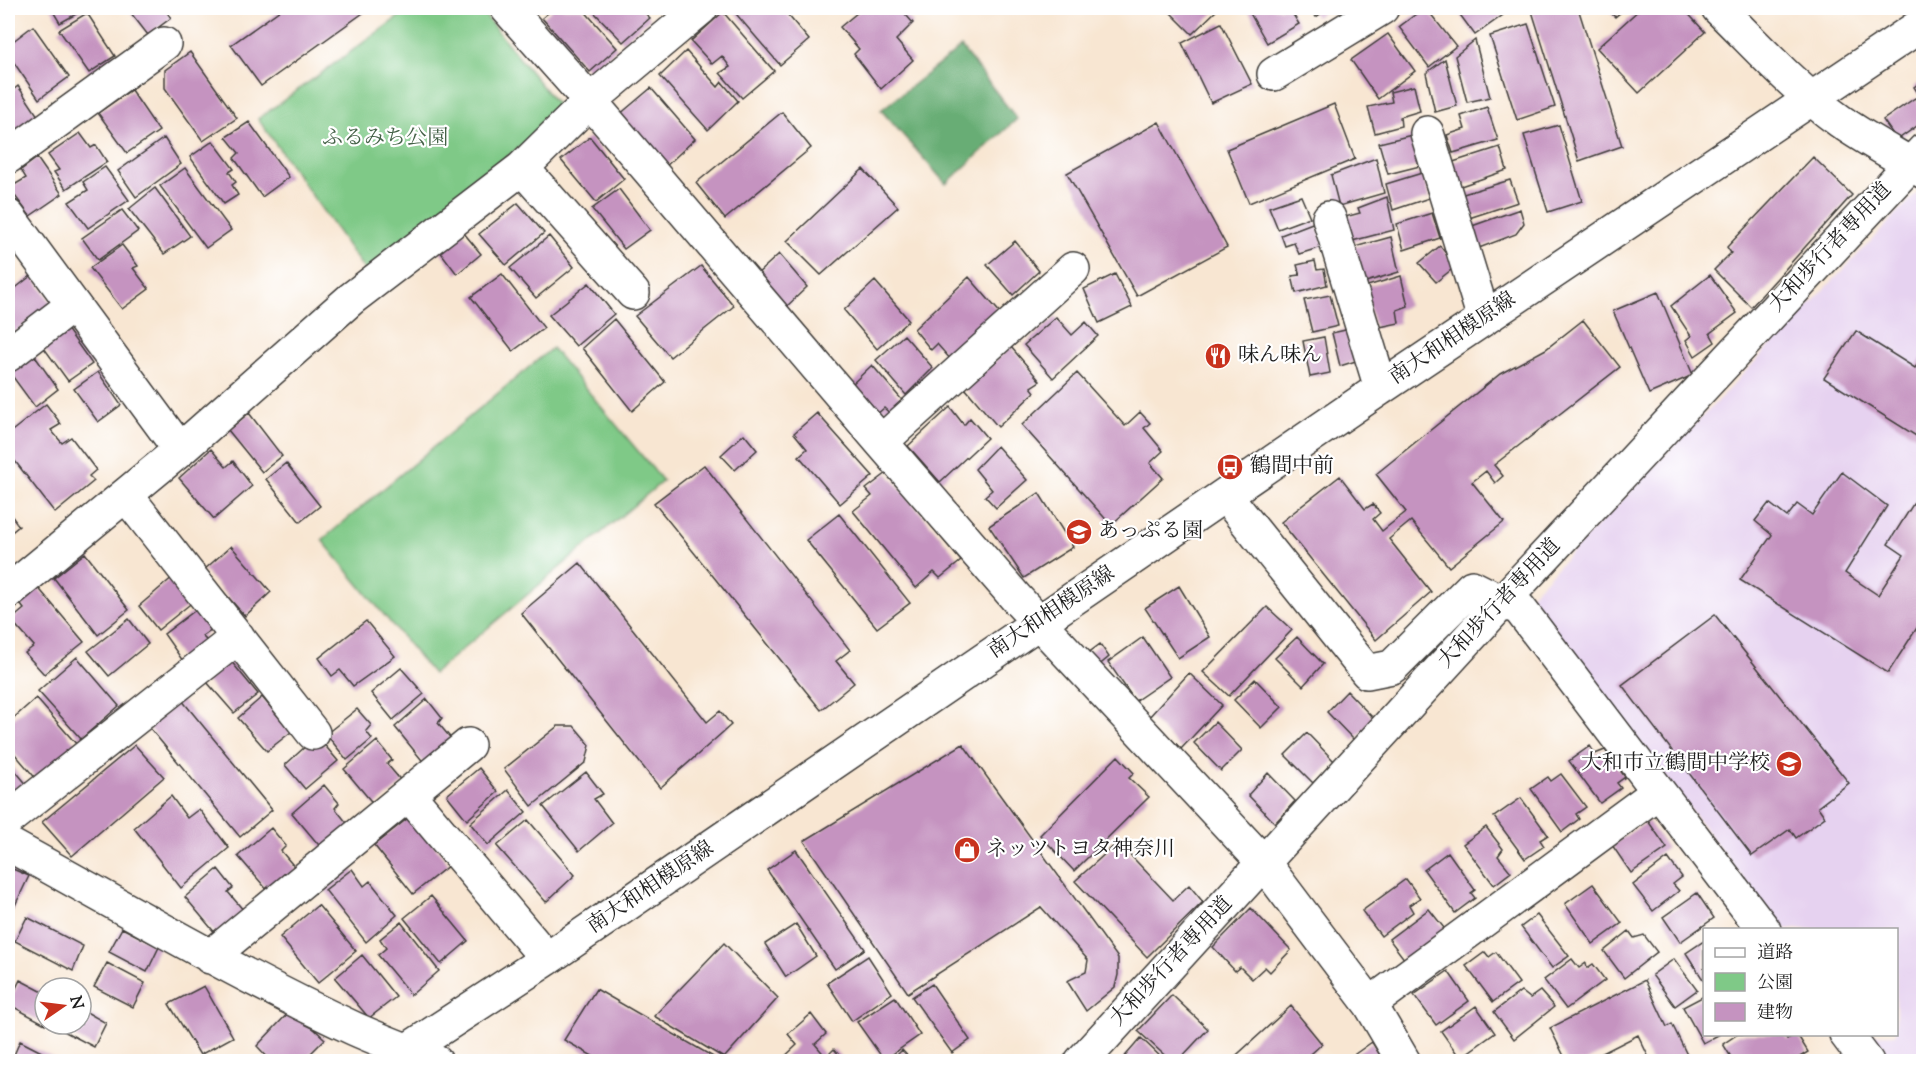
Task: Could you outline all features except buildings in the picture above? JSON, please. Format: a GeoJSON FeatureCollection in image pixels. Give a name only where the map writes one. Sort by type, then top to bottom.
{"type":"FeatureCollection","features":[{"type":"Feature","properties":{"kind":"street"},"geometry":{"type":"LineString","coordinates":[[507,8],[590,101],[1038,622],[1263,862],[1370,1004],[1404,1062]]}},
{"type":"Feature","properties":{"kind":"street"},"geometry":{"type":"LineString","coordinates":[[8,592],[180,450],[351,299],[522,168],[590,101],[701,8]]}},
{"type":"Feature","properties":{"kind":"street"},"geometry":{"type":"LineString","coordinates":[[1274,74],[1382,8]]}},
{"type":"Feature","properties":{"kind":"street"},"geometry":{"type":"LineString","coordinates":[[1718,8],[1811,98],[1863,136],[1919,162]]}},
{"type":"Feature","properties":{"kind":"street","name":"南大和相模原線"},"geometry":{"type":"LineString","coordinates":[[397,1055],[547,959],[1381,388],[1923,23]]}},
{"type":"Feature","properties":{"kind":"street"},"geometry":{"type":"LineString","coordinates":[[8,157],[164,44]]}},
{"type":"Feature","properties":{"kind":"street"},"geometry":{"type":"LineString","coordinates":[[1427,133],[1484,319]]}},
{"type":"Feature","properties":{"kind":"street","name":"大和歩行者専用道"},"geometry":{"type":"LineString","coordinates":[[1081,1062],[1502,602],[1919,162]]}},
{"type":"Feature","properties":{"kind":"street"},"geometry":{"type":"LineString","coordinates":[[522,168],[633,293]]}},
{"type":"Feature","properties":{"kind":"street"},"geometry":{"type":"LineString","coordinates":[[8,216],[180,450]]}},
{"type":"Feature","properties":{"kind":"street"},"geometry":{"type":"LineString","coordinates":[[1329,218],[1381,388]]}},
{"type":"Feature","properties":{"kind":"street"},"geometry":{"type":"LineString","coordinates":[[881,442],[1073,269]]}},
{"type":"Feature","properties":{"kind":"street"},"geometry":{"type":"LineString","coordinates":[[8,355],[73,305]]}},
{"type":"Feature","properties":{"kind":"street"},"geometry":{"type":"LineString","coordinates":[[126,495],[313,733]]}},
{"type":"Feature","properties":{"kind":"street"},"geometry":{"type":"LineString","coordinates":[[1226,495],[1367,672],[1392,667],[1472,587],[1519,608],[1762,928]]}},
{"type":"Feature","properties":{"kind":"street"},"geometry":{"type":"LineString","coordinates":[[8,819],[238,637]]}},
{"type":"Feature","properties":{"kind":"street"},"geometry":{"type":"LineString","coordinates":[[210,957],[468,745]]}},
{"type":"Feature","properties":{"kind":"street"},"geometry":{"type":"LineString","coordinates":[[1370,1004],[1658,792]]}},
{"type":"Feature","properties":{"kind":"street"},"geometry":{"type":"LineString","coordinates":[[409,795],[547,959]]}},
{"type":"Feature","properties":{"kind":"street"},"geometry":{"type":"LineString","coordinates":[[8,844],[210,957],[355,1029],[397,1055],[436,1062]]}},
{"type":"Feature","properties":{"kind":"street"},"geometry":{"type":"LineString","coordinates":[[1847,1036],[1867,1062]]}},
{"type":"Feature","properties":{"kind":"shaded area","name":"大和市立鶴間中学校"},"geometry":{"type":"Polygon","coordinates":[[[1917,193],[1923,197],[1923,1061],[1884,1061],[1864,1036],[1898,1036],[1898,928],[1781,928],[1528,598],[1917,193]]]}},
{"type":"Feature","properties":{"kind":"green space","name":"ふるみち公園"},"geometry":{"type":"Polygon","coordinates":[[[411,8],[479,8],[563,112],[366,272],[258,119],[411,8]]]}},
{"type":"Feature","properties":{"kind":"green space"},"geometry":{"type":"Polygon","coordinates":[[[961,47],[1017,119],[946,184],[881,110],[961,47]]]}},
{"type":"Feature","properties":{"kind":"green space"},"geometry":{"type":"Polygon","coordinates":[[[552,348],[663,481],[433,674],[322,540],[552,348]]]}},
{"type":"Feature","properties":{"kind":"place","name":"味ん味ん"},"geometry":{"type":"Point","coordinates":[1218,356]}},
{"type":"Feature","properties":{"kind":"place","name":"鶴間中前"},"geometry":{"type":"Point","coordinates":[1230,467]}},
{"type":"Feature","properties":{"kind":"place","name":"あっぷる園"},"geometry":{"type":"Point","coordinates":[1079,532]}},
{"type":"Feature","properties":{"kind":"place","name":"大和市立鶴間中学校"},"geometry":{"type":"Point","coordinates":[1789,764]}},
{"type":"Feature","properties":{"kind":"place","name":"ネッツトヨタ神奈川"},"geometry":{"type":"Point","coordinates":[967,850]}}]}
